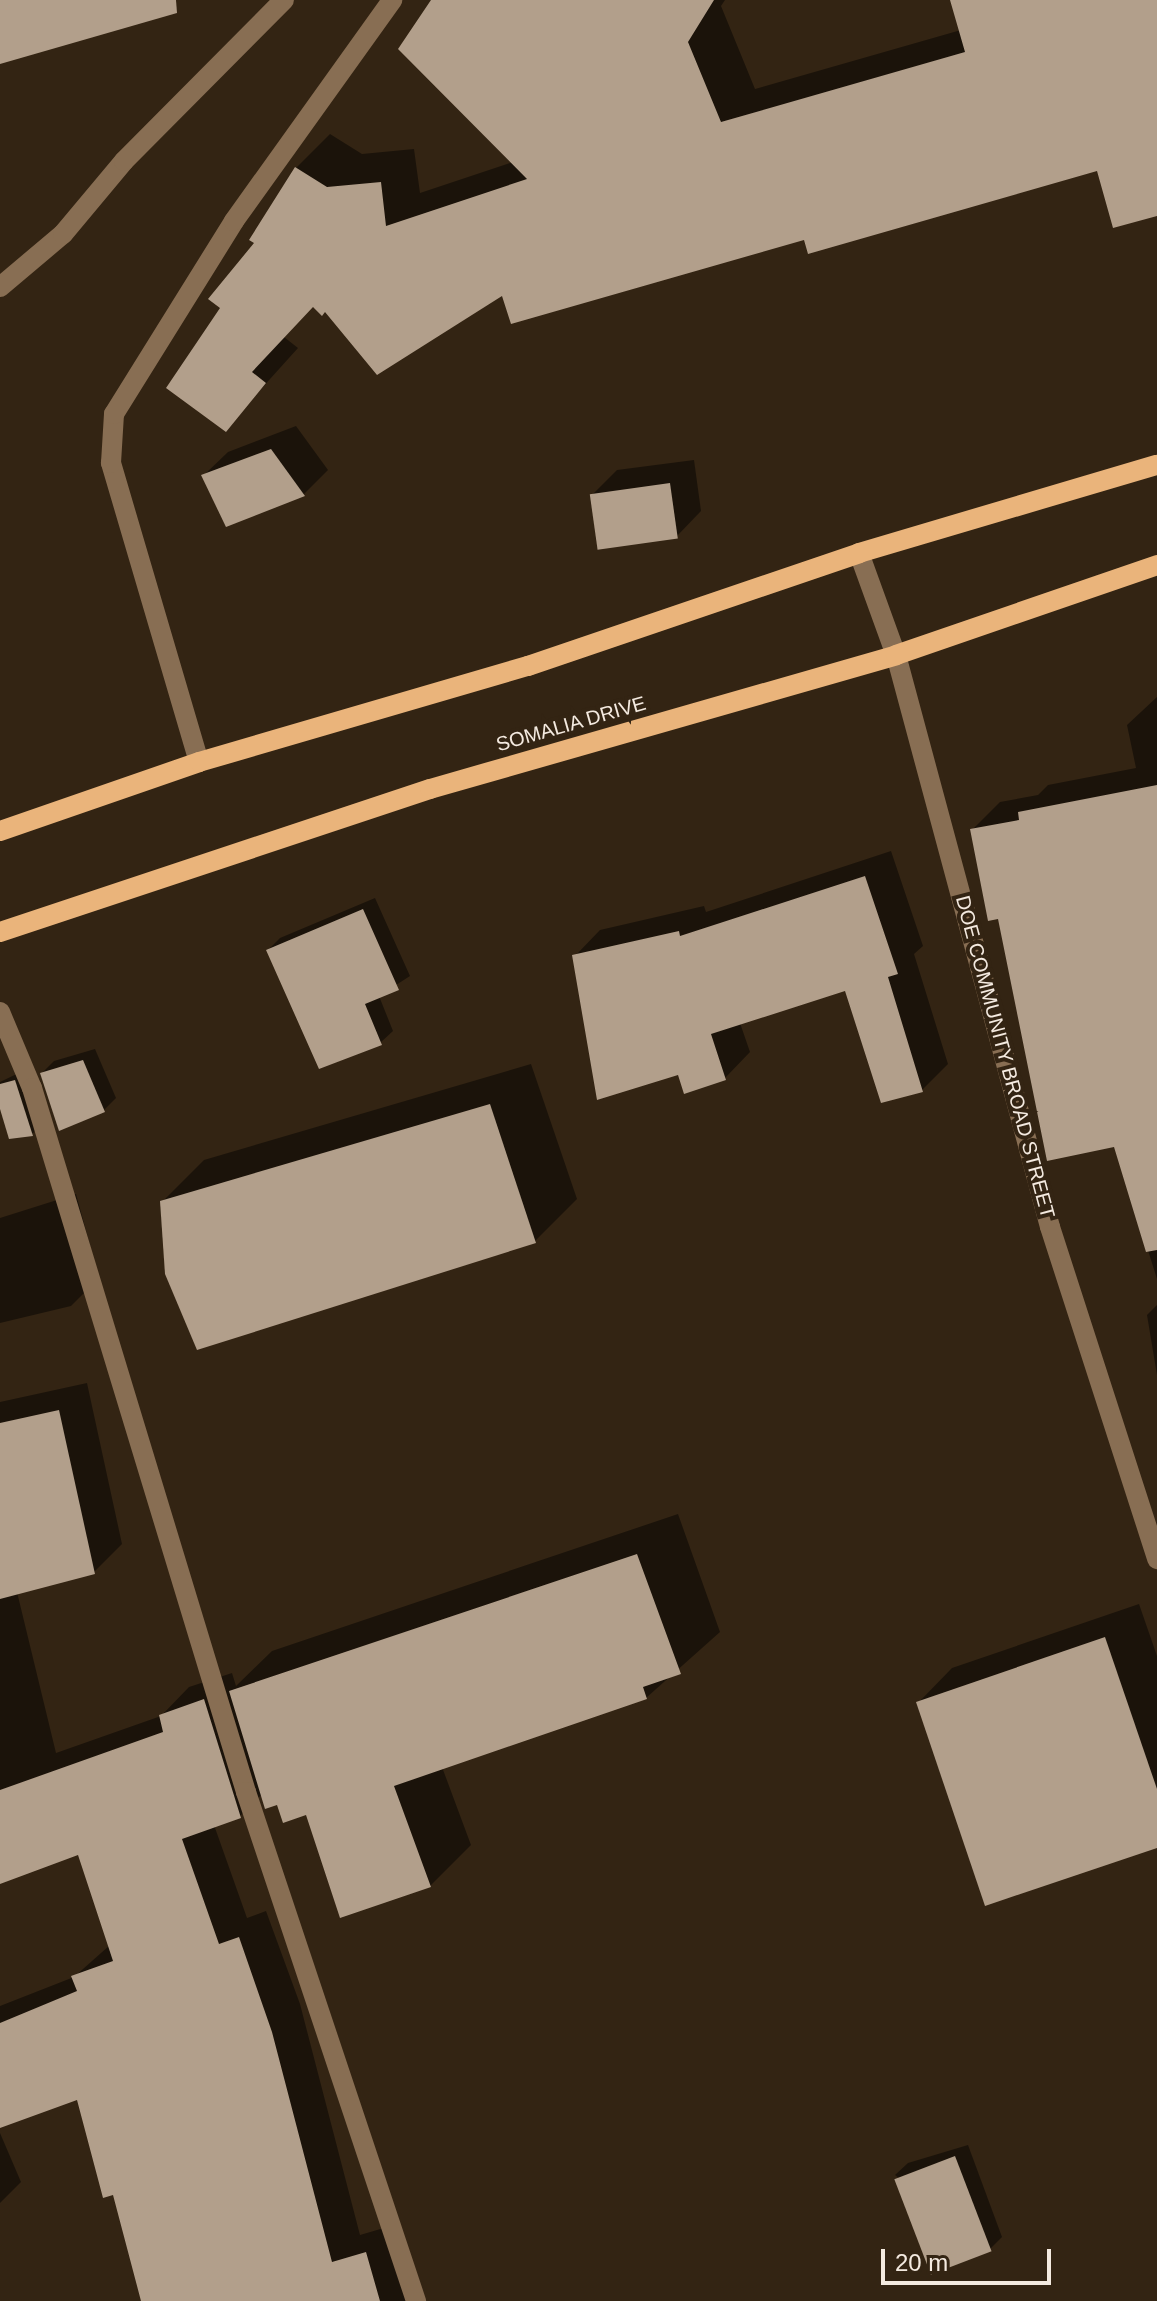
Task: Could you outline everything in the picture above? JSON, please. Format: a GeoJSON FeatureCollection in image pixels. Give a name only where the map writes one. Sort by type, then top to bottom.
{"type":"FeatureCollection","features":[{"type":"Feature","properties":{"kind":"main road"},"geometry":{"type":"LineString","coordinates":[[0,831],[199,762],[528,666],[859,553],[1157,465]]}},
{"type":"Feature","properties":{"kind":"main road","name":"SOMALIA DRIVE"},"geometry":{"type":"LineString","coordinates":[[0,932],[430,789],[896,655],[1157,565]]}},
{"type":"Feature","properties":{"kind":"street"},"geometry":{"type":"LineString","coordinates":[[0,287],[63,234],[124,161],[284,0]]}},
{"type":"Feature","properties":{"kind":"street"},"geometry":{"type":"LineString","coordinates":[[199,762],[111,463],[114,414],[234,221],[392,0]]}},
{"type":"Feature","properties":{"kind":"street","name":"DOE COMMUNITY BROAD STREET"},"geometry":{"type":"LineString","coordinates":[[859,553],[896,655],[1050,1227],[1157,1559]]}},
{"type":"Feature","properties":{"kind":"street"},"geometry":{"type":"LineString","coordinates":[[0,1012],[32,1088],[246,1792],[416,2301]]}},
{"type":"Feature","properties":{"kind":"building"},"geometry":{"type":"Polygon","coordinates":[[[0,0],[176,0],[177,13],[0,64],[0,0]]]}},
{"type":"Feature","properties":{"kind":"building"},"geometry":{"type":"Polygon","coordinates":[[[431,0],[714,0],[688,42],[721,122],[965,52],[950,0],[1157,0],[1157,216],[1113,228],[1097,171],[808,254],[804,240],[511,324],[502,296],[377,375],[325,312],[322,316],[313,307],[252,372],[266,383],[226,432],[166,388],[220,308],[208,299],[254,243],[249,240],[295,167],[327,187],[381,182],[386,226],[527,179],[398,49],[431,0]]]}},
{"type":"Feature","properties":{"kind":"building"},"geometry":{"type":"Polygon","coordinates":[[[271,449],[305,496],[226,527],[201,475],[271,449]]]}},
{"type":"Feature","properties":{"kind":"building"},"geometry":{"type":"Polygon","coordinates":[[[670,483],[678,538],[598,550],[590,494],[670,483]]]}},
{"type":"Feature","properties":{"kind":"building"},"geometry":{"type":"Polygon","coordinates":[[[1157,785],[1157,1250],[1146,1252],[1114,1147],[1047,1161],[998,919],[988,921],[970,829],[1019,820],[1018,812],[1157,785]]]}},
{"type":"Feature","properties":{"kind":"building"},"geometry":{"type":"Polygon","coordinates":[[[865,876],[898,974],[888,977],[923,1092],[881,1103],[845,991],[711,1034],[726,1080],[684,1094],[678,1075],[597,1100],[572,955],[679,931],[680,936],[865,876]]]}},
{"type":"Feature","properties":{"kind":"building"},"geometry":{"type":"Polygon","coordinates":[[[363,909],[399,990],[365,1004],[382,1045],[319,1069],[266,950],[363,909]]]}},
{"type":"Feature","properties":{"kind":"building"},"geometry":{"type":"Polygon","coordinates":[[[83,1060],[105,1112],[59,1131],[40,1073],[83,1060]]]}},
{"type":"Feature","properties":{"kind":"building"},"geometry":{"type":"Polygon","coordinates":[[[15,1080],[33,1136],[9,1139],[0,1109],[0,1084],[15,1080]]]}},
{"type":"Feature","properties":{"kind":"building"},"geometry":{"type":"Polygon","coordinates":[[[490,1104],[536,1243],[197,1350],[165,1274],[160,1201],[490,1104]]]}},
{"type":"Feature","properties":{"kind":"building"},"geometry":{"type":"Polygon","coordinates":[[[59,1410],[95,1574],[0,1599],[0,1423],[59,1410]]]}},
{"type":"Feature","properties":{"kind":"building"},"geometry":{"type":"Polygon","coordinates":[[[637,1554],[681,1674],[643,1687],[647,1699],[394,1786],[431,1887],[340,1918],[306,1815],[283,1823],[277,1805],[265,1809],[229,1691],[637,1554]]]}},
{"type":"Feature","properties":{"kind":"building"},"geometry":{"type":"Polygon","coordinates":[[[1105,1637],[1157,1789],[1157,1848],[985,1906],[916,1702],[1105,1637]]]}},
{"type":"Feature","properties":{"kind":"building"},"geometry":{"type":"Polygon","coordinates":[[[204,1699],[241,1818],[182,1839],[219,1944],[239,1937],[272,2032],[332,2262],[366,2252],[380,2301],[141,2301],[113,2195],[103,2198],[77,2100],[0,2128],[0,2023],[77,1991],[71,1976],[113,1961],[78,1855],[0,1884],[0,1790],[163,1732],[159,1715],[204,1699]]]}},
{"type":"Feature","properties":{"kind":"building"},"geometry":{"type":"Polygon","coordinates":[[[955,2156],[992,2251],[931,2275],[894,2179],[955,2156]]]}}]}
